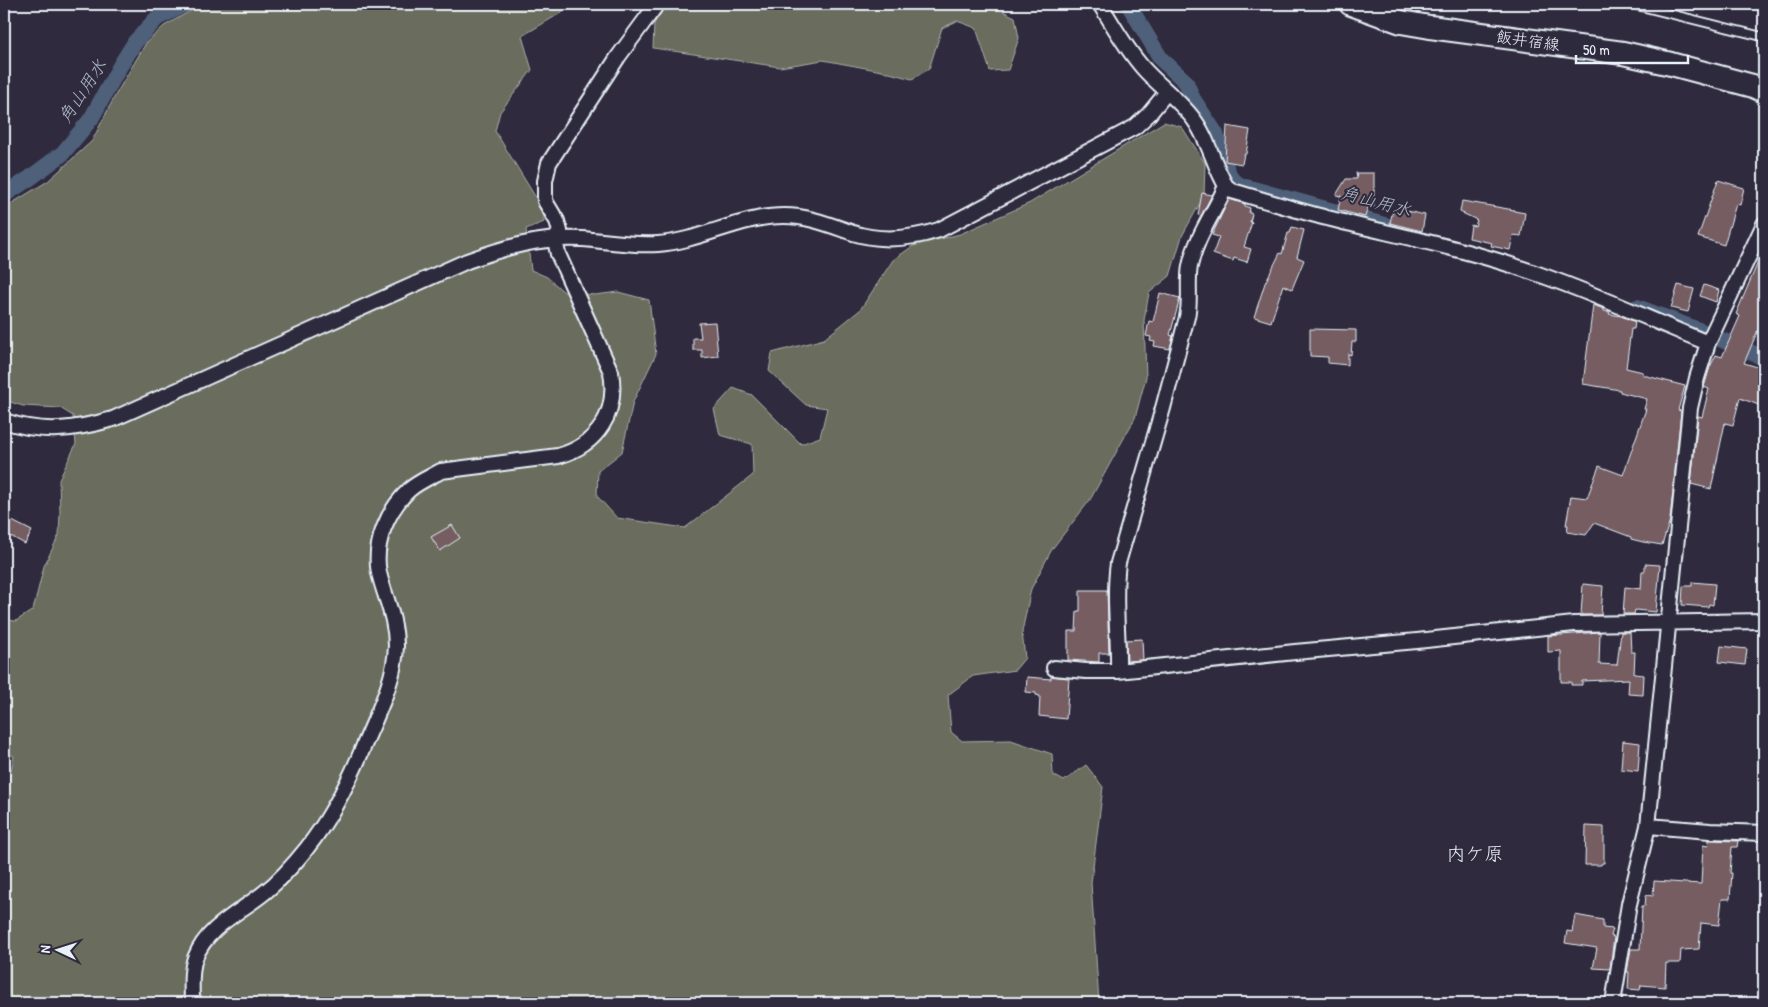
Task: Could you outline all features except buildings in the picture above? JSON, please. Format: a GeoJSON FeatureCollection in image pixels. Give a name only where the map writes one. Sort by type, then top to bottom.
{"type":"FeatureCollection","features":[{"type":"Feature","properties":{"kind":"main road","name":"飯井宿線"},"geometry":{"type":"LineString","coordinates":[[1351,4],[1400,22],[1624,53],[1754,86],[1764,91]]}},
{"type":"Feature","properties":{"kind":"street"},"geometry":{"type":"LineString","coordinates":[[192,1003],[194,959],[202,944],[212,931],[266,891],[302,854],[352,776],[390,682],[394,664],[396,646],[395,626],[379,573],[378,560],[383,530],[398,502],[409,490],[424,479],[441,471],[558,456],[570,452],[586,444],[607,419],[613,387],[611,372],[558,254],[556,240],[560,231],[557,221],[545,201],[545,181],[549,163],[618,57],[657,4]]}},
{"type":"Feature","properties":{"kind":"street"},"geometry":{"type":"LineString","coordinates":[[1100,4],[1141,66],[1192,117],[1203,134],[1218,173],[1226,186],[1232,191],[1326,218],[1481,256],[1529,271],[1607,300],[1708,343]]}},
{"type":"Feature","properties":{"kind":"street"},"geometry":{"type":"LineString","coordinates":[[4,421],[22,427],[64,430],[89,426],[113,419],[467,261],[506,247],[540,240],[581,239],[658,244],[683,239],[745,221],[784,216],[809,218],[855,234],[878,238],[897,239],[918,236],[939,230],[1135,127],[1149,114],[1167,92]]}},
{"type":"Feature","properties":{"kind":"street"},"geometry":{"type":"LineString","coordinates":[[1118,671],[1115,586],[1118,564],[1187,317],[1190,303],[1189,277],[1191,264],[1202,232],[1213,215],[1226,186]]}},
{"type":"Feature","properties":{"kind":"street"},"geometry":{"type":"LineString","coordinates":[[1613,1003],[1629,904],[1648,826],[1690,408],[1708,343],[1764,224]]}},
{"type":"Feature","properties":{"kind":"street"},"geometry":{"type":"LineString","coordinates":[[1054,668],[1118,671],[1574,624],[1764,621]]}},
{"type":"Feature","properties":{"kind":"street"},"geometry":{"type":"LineString","coordinates":[[1648,826],[1764,833]]}},
{"type":"Feature","properties":{"kind":"lane"},"geometry":{"type":"LineString","coordinates":[[1631,4],[1764,37]]}},
{"type":"Feature","properties":{"kind":"green space"},"geometry":{"type":"Polygon","coordinates":[[[203,4],[576,4],[522,36],[532,70],[500,112],[495,131],[544,211],[544,222],[526,229],[531,270],[547,277],[564,292],[595,295],[618,292],[649,300],[656,354],[633,402],[622,452],[598,471],[597,496],[617,518],[685,528],[753,475],[752,444],[720,435],[714,409],[733,388],[752,395],[801,444],[820,437],[827,408],[806,405],[769,371],[772,353],[824,339],[860,310],[893,260],[913,246],[960,234],[1030,203],[1164,122],[1182,127],[1205,163],[1204,196],[1182,236],[1170,276],[1149,293],[1144,320],[1146,377],[1135,418],[1090,500],[1052,549],[1031,589],[1022,632],[1025,658],[1015,670],[973,676],[948,695],[951,732],[962,741],[1011,740],[1052,754],[1053,775],[1064,781],[1086,765],[1103,787],[1091,883],[1099,1003],[4,1003],[4,786],[9,780],[14,756],[6,753],[4,755],[4,620],[16,621],[33,610],[44,566],[59,535],[59,480],[76,444],[73,416],[60,408],[23,406],[4,400],[4,208],[48,181],[92,141],[116,94],[146,43],[164,26],[203,4]]]}},
{"type":"Feature","properties":{"kind":"green space"},"geometry":{"type":"Polygon","coordinates":[[[667,4],[993,4],[994,7],[1015,17],[1019,38],[1008,70],[990,71],[976,28],[957,21],[942,28],[929,69],[912,79],[882,71],[823,60],[780,67],[653,48],[654,24],[667,4]]]}},
{"type":"Feature","properties":{"kind":"waterway","name":"角山用水"},"geometry":{"type":"LineString","coordinates":[[4,195],[62,154],[91,119],[135,42],[157,18],[186,4]]}},
{"type":"Feature","properties":{"kind":"waterway","name":"角山用水"},"geometry":{"type":"LineString","coordinates":[[1128,4],[1161,59],[1186,82],[1193,99],[1216,134],[1227,170],[1233,181],[1242,186],[1388,226]]}},
{"type":"Feature","properties":{"kind":"waterway","name":"角山用水"},"geometry":{"type":"LineString","coordinates":[[1637,307],[1704,332]]}},
{"type":"Feature","properties":{"kind":"waterway","name":"角山用水"},"geometry":{"type":"LineString","coordinates":[[1722,340],[1764,358]]}},
{"type":"Feature","properties":{"kind":"district","name":"内ケ原"},"geometry":{"type":"Point","coordinates":[1475,853]}}]}
